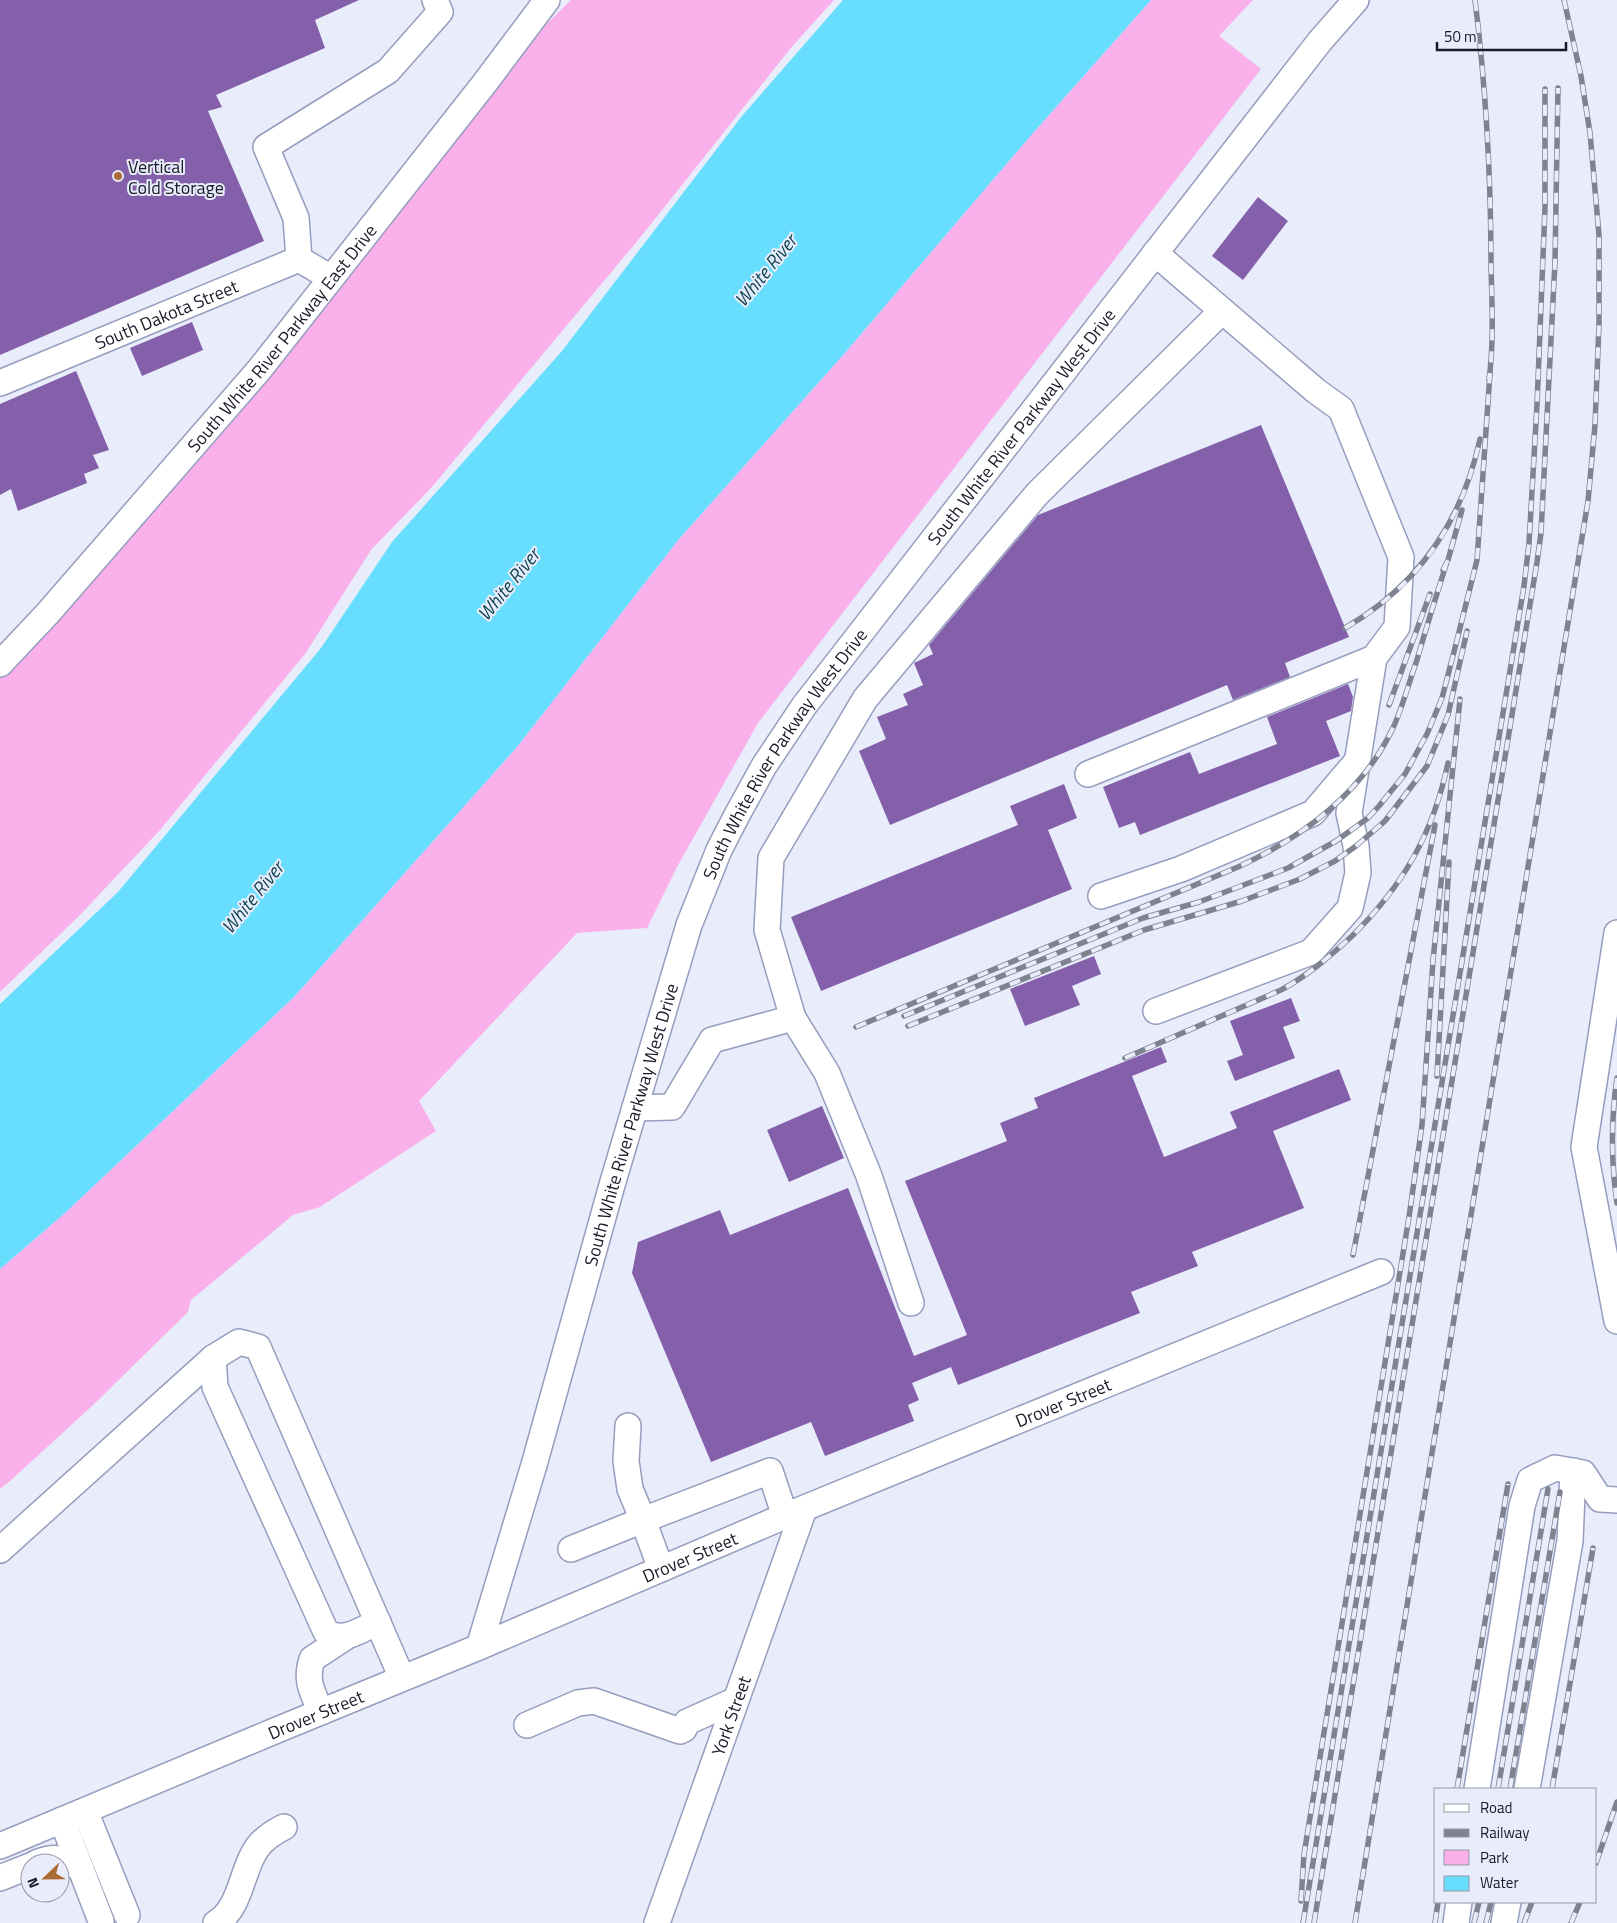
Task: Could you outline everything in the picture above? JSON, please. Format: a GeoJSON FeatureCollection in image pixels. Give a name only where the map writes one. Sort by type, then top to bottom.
{"type":"FeatureCollection","features":[{"type":"Feature","properties":{"kind":"street"},"geometry":{"type":"LineString","coordinates":[[331,278],[299,259],[296,218],[266,147],[388,71],[440,12],[435,0]]}},
{"type":"Feature","properties":{"kind":"street","name":"South White River Parkway East Drive"},"geometry":{"type":"LineString","coordinates":[[2,656],[67,591],[247,385],[484,84],[547,0]]}},
{"type":"Feature","properties":{"kind":"street","name":"South White River Parkway West Drive"},"geometry":{"type":"LineString","coordinates":[[479,1647],[534,1465],[635,1108],[694,910],[719,850],[760,772],[804,706],[1320,41],[1356,0]]}},
{"type":"Feature","properties":{"kind":"street"},"geometry":{"type":"LineString","coordinates":[[1155,253],[1316,391],[1341,408],[1401,557],[1397,627],[1374,658],[1349,814],[1356,846],[1358,873],[1350,908],[1311,952],[1156,1011]]}},
{"type":"Feature","properties":{"kind":"street","name":"South Dakota Street"},"geometry":{"type":"LineString","coordinates":[[0,383],[299,259]]}},
{"type":"Feature","properties":{"kind":"street"},"geometry":{"type":"LineString","coordinates":[[911,1303],[869,1176],[827,1073],[793,1018],[767,930],[772,858],[865,698],[1037,494],[1222,311]]}},
{"type":"Feature","properties":{"kind":"street"},"geometry":{"type":"LineString","coordinates":[[1088,774],[1374,658]]}},
{"type":"Feature","properties":{"kind":"street"},"geometry":{"type":"LineString","coordinates":[[1101,896],[1181,869],[1313,813],[1358,760]]}},
{"type":"Feature","properties":{"kind":"street"},"geometry":{"type":"LineString","coordinates":[[1617,933],[1584,1147],[1617,1321]]}},
{"type":"Feature","properties":{"kind":"street"},"geometry":{"type":"LineString","coordinates":[[635,1108],[672,1107],[712,1040],[793,1018]]}},
{"type":"Feature","properties":{"kind":"street","name":"Drover Street"},"geometry":{"type":"LineString","coordinates":[[0,1846],[479,1647],[795,1512],[1381,1272]]}},
{"type":"Feature","properties":{"kind":"street"},"geometry":{"type":"LineString","coordinates":[[0,1550],[213,1358],[239,1342],[258,1347],[402,1678]]}},
{"type":"Feature","properties":{"kind":"street"},"geometry":{"type":"LineString","coordinates":[[213,1358],[215,1387],[326,1632],[335,1637],[347,1636]]}},
{"type":"Feature","properties":{"kind":"street"},"geometry":{"type":"LineString","coordinates":[[628,1426],[626,1461],[630,1489],[661,1569]]}},
{"type":"Feature","properties":{"kind":"street"},"geometry":{"type":"LineString","coordinates":[[1477,1788],[1522,1506],[1530,1480],[1554,1468],[1583,1473],[1608,1499],[1570,1541]]}},
{"type":"Feature","properties":{"kind":"street"},"geometry":{"type":"LineString","coordinates":[[571,1550],[770,1471],[795,1512]]}},
{"type":"Feature","properties":{"kind":"street"},"geometry":{"type":"LineString","coordinates":[[1527,1788],[1570,1541],[1573,1471]]}},
{"type":"Feature","properties":{"kind":"street","name":"York Street"},"geometry":{"type":"LineString","coordinates":[[657,1923],[736,1700],[795,1512]]}},
{"type":"Feature","properties":{"kind":"street"},"geometry":{"type":"LineString","coordinates":[[321,1712],[312,1692],[307,1674],[312,1659],[347,1636],[378,1622]]}},
{"type":"Feature","properties":{"kind":"street"},"geometry":{"type":"LineString","coordinates":[[527,1725],[578,1703],[594,1701],[680,1731],[684,1729],[687,1722],[736,1700]]}},
{"type":"Feature","properties":{"kind":"street"},"geometry":{"type":"LineString","coordinates":[[85,1810],[137,1919]]}},
{"type":"Feature","properties":{"kind":"street"},"geometry":{"type":"LineString","coordinates":[[62,1820],[100,1922],[114,1916],[137,1919]]}},
{"type":"Feature","properties":{"kind":"street"},"geometry":{"type":"LineString","coordinates":[[216,1923],[225,1918],[254,1852],[262,1842],[274,1832],[284,1827]]}},
{"type":"Feature","properties":{"kind":"street"},"geometry":{"type":"LineString","coordinates":[[70,1862],[80,1869]]}},
{"type":"Feature","properties":{"kind":"street"},"geometry":{"type":"LineString","coordinates":[[0,1878],[20,1870]]}},
{"type":"Feature","properties":{"kind":"street"},"geometry":{"type":"LineString","coordinates":[[1456,1923],[1459,1903]]}},
{"type":"Feature","properties":{"kind":"street"},"geometry":{"type":"LineString","coordinates":[[1504,1923],[1508,1903]]}},
{"type":"Feature","properties":{"kind":"green space"},"geometry":{"type":"Polygon","coordinates":[[[571,0],[834,0],[790,49],[639,239],[431,488],[371,550],[305,654],[160,830],[80,915],[0,992],[0,677],[28,649],[515,55],[571,0]]]}},
{"type":"Feature","properties":{"kind":"green space"},"geometry":{"type":"Polygon","coordinates":[[[1151,0],[1253,0],[1219,36],[1261,69],[758,723],[677,867],[647,928],[577,933],[419,1101],[436,1131],[320,1207],[293,1215],[191,1300],[188,1312],[92,1406],[0,1489],[0,1269],[65,1213],[294,997],[517,747],[679,539],[844,354],[1033,133],[1151,0]]]}},
{"type":"Feature","properties":{"kind":"water","name":"White River"},"geometry":{"type":"Polygon","coordinates":[[[843,0],[1151,0],[1033,133],[844,354],[679,539],[517,747],[294,997],[65,1213],[0,1269],[0,1004],[118,892],[321,648],[392,542],[562,351],[742,116],[843,0]]]}},
{"type":"Feature","properties":{"kind":"building","name":"Vertical Cold Storage"},"geometry":{"type":"Polygon","coordinates":[[[0,0],[359,0],[315,20],[325,48],[216,95],[222,107],[208,111],[264,241],[0,355],[0,0]]]}},
{"type":"Feature","properties":{"kind":"building"},"geometry":{"type":"Polygon","coordinates":[[[1258,197],[1288,221],[1243,280],[1212,256],[1258,197]]]}},
{"type":"Feature","properties":{"kind":"building"},"geometry":{"type":"Polygon","coordinates":[[[192,322],[203,350],[142,376],[130,348],[192,322]]]}},
{"type":"Feature","properties":{"kind":"building"},"geometry":{"type":"Polygon","coordinates":[[[76,371],[109,450],[93,455],[99,468],[84,474],[87,483],[18,511],[11,489],[0,495],[0,404],[76,371]]]}},
{"type":"Feature","properties":{"kind":"building"},"geometry":{"type":"Polygon","coordinates":[[[1261,425],[1349,637],[1285,663],[1290,677],[1233,700],[1227,685],[890,825],[859,751],[886,739],[877,717],[908,705],[903,694],[923,685],[914,663],[933,654],[929,645],[1038,515],[1261,425]]]}},
{"type":"Feature","properties":{"kind":"building"},"geometry":{"type":"Polygon","coordinates":[[[1348,684],[1353,697],[1351,711],[1326,721],[1340,756],[1140,835],[1135,822],[1119,828],[1103,787],[1190,752],[1199,774],[1277,744],[1267,717],[1348,684]]]}},
{"type":"Feature","properties":{"kind":"building"},"geometry":{"type":"Polygon","coordinates":[[[1064,784],[1077,818],[1048,830],[1072,889],[821,991],[791,917],[1018,825],[1010,806],[1064,784]]]}},
{"type":"Feature","properties":{"kind":"building"},"geometry":{"type":"Polygon","coordinates":[[[1094,956],[1101,974],[1072,986],[1080,1005],[1025,1026],[1010,989],[1094,956]]]}},
{"type":"Feature","properties":{"kind":"building"},"geometry":{"type":"Polygon","coordinates":[[[1291,998],[1300,1021],[1283,1027],[1295,1058],[1235,1081],[1227,1061],[1243,1055],[1230,1021],[1291,998]]]}},
{"type":"Feature","properties":{"kind":"building"},"geometry":{"type":"Polygon","coordinates":[[[1161,1047],[1167,1062],[1132,1076],[1164,1157],[1237,1128],[1230,1112],[1339,1069],[1351,1100],[1273,1131],[1304,1208],[1192,1252],[1198,1266],[1131,1292],[1140,1313],[958,1385],[951,1367],[912,1383],[919,1400],[908,1405],[914,1421],[825,1456],[811,1422],[711,1462],[632,1273],[638,1242],[720,1210],[730,1235],[848,1188],[914,1356],[967,1335],[905,1181],[1007,1141],[1000,1123],[1038,1108],[1034,1098],[1161,1047]]]}},
{"type":"Feature","properties":{"kind":"building"},"geometry":{"type":"Polygon","coordinates":[[[822,1106],[844,1158],[789,1182],[767,1130],[822,1106]]]}},
{"type":"Feature","properties":{"kind":"railway"},"geometry":{"type":"LineString","coordinates":[[1475,0],[1485,100],[1489,166],[1492,323],[1489,380]]}},
{"type":"Feature","properties":{"kind":"railway"},"geometry":{"type":"LineString","coordinates":[[1355,1923],[1588,501],[1595,425],[1599,324],[1599,235],[1590,133],[1581,76],[1564,0]]}},
{"type":"Feature","properties":{"kind":"railway"},"geometry":{"type":"LineString","coordinates":[[1314,1923],[1541,533],[1555,262],[1558,88]]}},
{"type":"Feature","properties":{"kind":"railway"},"geometry":{"type":"LineString","coordinates":[[1303,1923],[1524,586],[1529,543],[1537,405],[1545,207],[1545,89]]}},
{"type":"Feature","properties":{"kind":"railway"},"geometry":{"type":"LineString","coordinates":[[904,1016],[1143,918],[1199,902],[1288,868],[1336,841],[1368,818],[1379,806],[1405,774],[1427,734],[1442,698],[1455,648],[1477,560],[1490,373]]}},
{"type":"Feature","properties":{"kind":"railway"},"geometry":{"type":"LineString","coordinates":[[1345,628],[1395,592],[1434,548],[1462,498],[1480,439]]}},
{"type":"Feature","properties":{"kind":"railway"},"geometry":{"type":"LineString","coordinates":[[1443,570],[1448,560],[1462,510]]}},
{"type":"Feature","properties":{"kind":"railway"},"geometry":{"type":"LineString","coordinates":[[856,1027],[1238,867],[1285,842],[1328,811],[1365,773],[1393,728],[1417,660],[1446,565]]}},
{"type":"Feature","properties":{"kind":"railway"},"geometry":{"type":"LineString","coordinates":[[1389,705],[1430,594]]}},
{"type":"Feature","properties":{"kind":"railway"},"geometry":{"type":"LineString","coordinates":[[908,1026],[1144,930],[1242,901],[1300,879],[1335,861],[1385,821],[1427,766],[1448,715],[1467,631]]}},
{"type":"Feature","properties":{"kind":"railway"},"geometry":{"type":"LineString","coordinates":[[1301,1901],[1304,1854],[1409,1217],[1422,1125],[1433,960],[1460,699]]}},
{"type":"Feature","properties":{"kind":"railway"},"geometry":{"type":"LineString","coordinates":[[1125,1058],[1281,990],[1318,966],[1351,937],[1386,898],[1401,878],[1413,857],[1434,813],[1448,763]]}},
{"type":"Feature","properties":{"kind":"railway"},"geometry":{"type":"LineString","coordinates":[[1353,1255],[1435,825]]}},
{"type":"Feature","properties":{"kind":"railway"},"geometry":{"type":"LineString","coordinates":[[1437,1076],[1449,862]]}},
{"type":"Feature","properties":{"kind":"railway"},"geometry":{"type":"LineString","coordinates":[[1617,1078],[1612,1140],[1617,1203]]}},
{"type":"Feature","properties":{"kind":"railway"},"geometry":{"type":"LineString","coordinates":[[1457,1788],[1508,1484]]}},
{"type":"Feature","properties":{"kind":"railway"},"geometry":{"type":"LineString","coordinates":[[1498,1788],[1548,1489]]}},
{"type":"Feature","properties":{"kind":"railway"},"geometry":{"type":"LineString","coordinates":[[1510,1788],[1560,1492]]}},
{"type":"Feature","properties":{"kind":"railway"},"geometry":{"type":"LineString","coordinates":[[1552,1788],[1593,1548]]}},
{"type":"Feature","properties":{"kind":"railway"},"geometry":{"type":"LineString","coordinates":[[1597,1860],[1617,1802]]}},
{"type":"Feature","properties":{"kind":"railway"},"geometry":{"type":"LineString","coordinates":[[1435,1923],[1438,1903]]}},
{"type":"Feature","properties":{"kind":"railway"},"geometry":{"type":"LineString","coordinates":[[1474,1923],[1479,1903]]}},
{"type":"Feature","properties":{"kind":"railway"},"geometry":{"type":"LineString","coordinates":[[1486,1923],[1491,1903]]}},
{"type":"Feature","properties":{"kind":"railway"},"geometry":{"type":"LineString","coordinates":[[1524,1923],[1532,1903]]}},
{"type":"Feature","properties":{"kind":"railway"},"geometry":{"type":"LineString","coordinates":[[1571,1923],[1580,1903]]}},
{"type":"Feature","properties":{"kind":"place","name":"Vertical Cold Storage"},"geometry":{"type":"Point","coordinates":[118,176]}}]}
